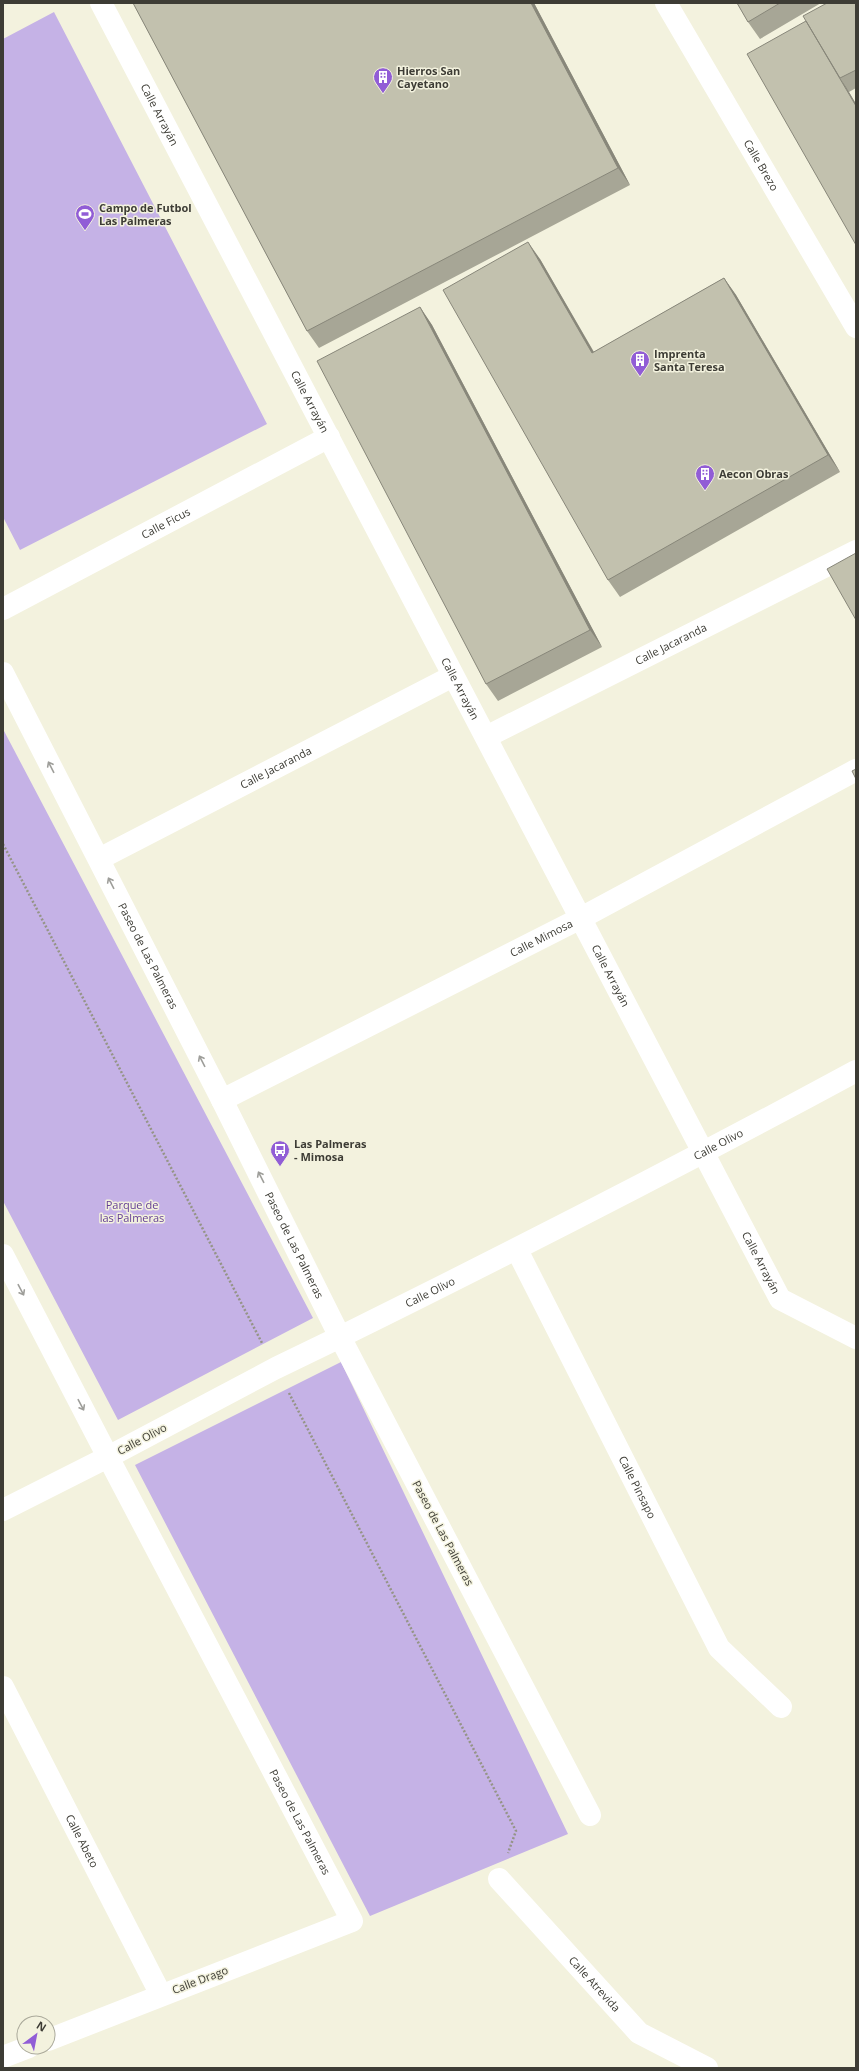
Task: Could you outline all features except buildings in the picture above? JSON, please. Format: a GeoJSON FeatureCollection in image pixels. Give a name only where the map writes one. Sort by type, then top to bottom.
{"type":"FeatureCollection","features":[{"type":"Feature","properties":{"kind":"street","name":"Calle Arrayán"},"geometry":{"type":"LineString","coordinates":[[101,3],[780,1299],[856,1338]]}},
{"type":"Feature","properties":{"kind":"street","name":"Calle Brezo"},"geometry":{"type":"LineString","coordinates":[[666,3],[856,327]]}},
{"type":"Feature","properties":{"kind":"street","name":"Calle Ficus"},"geometry":{"type":"LineString","coordinates":[[3,609],[328,437]]}},
{"type":"Feature","properties":{"kind":"street","name":"Calle Jacaranda"},"geometry":{"type":"LineString","coordinates":[[486,737],[856,551]]}},
{"type":"Feature","properties":{"kind":"street","name":"Paseo de Las Palmeras"},"geometry":{"type":"LineString","coordinates":[[3,673],[222,1100],[340,1337],[590,1815]]}},
{"type":"Feature","properties":{"kind":"street","name":"Calle Jacaranda"},"geometry":{"type":"LineString","coordinates":[[99,859],[453,676]]}},
{"type":"Feature","properties":{"kind":"street","name":"Calle Mimosa"},"geometry":{"type":"LineString","coordinates":[[222,1100],[581,918],[856,770]]}},
{"type":"Feature","properties":{"kind":"street","name":"Calle Olivo"},"geometry":{"type":"LineString","coordinates":[[3,1510],[108,1457],[276,1368],[517,1250],[704,1153],[856,1071]]}},
{"type":"Feature","properties":{"kind":"street","name":"Calle Pinsapo"},"geometry":{"type":"LineString","coordinates":[[517,1250],[719,1648],[780,1707]]}},
{"type":"Feature","properties":{"kind":"street","name":"Paseo de Las Palmeras"},"geometry":{"type":"LineString","coordinates":[[3,1255],[352,1921]]}},
{"type":"Feature","properties":{"kind":"street","name":"Calle Abeto"},"geometry":{"type":"LineString","coordinates":[[3,1687],[161,1995]]}},
{"type":"Feature","properties":{"kind":"street","name":"Calle Atrevida"},"geometry":{"type":"LineString","coordinates":[[498,1879],[639,2033],[707,2068]]}},
{"type":"Feature","properties":{"kind":"street","name":"Calle Drago"},"geometry":{"type":"LineString","coordinates":[[56,2037],[352,1921]]}},
{"type":"Feature","properties":{"kind":"street"},"geometry":{"type":"LineString","coordinates":[[3,2057],[16,2052]]}},
{"type":"Feature","properties":{"kind":"green space","name":"Campo de Futbol Las Palmeras"},"geometry":{"type":"Polygon","coordinates":[[[54,12],[267,424],[20,550],[3,517],[3,39],[54,12]]]}},
{"type":"Feature","properties":{"kind":"green space","name":"Parque de las Palmeras"},"geometry":{"type":"Polygon","coordinates":[[[3,729],[313,1318],[118,1420],[3,1201],[3,729]]]}},
{"type":"Feature","properties":{"kind":"green space"},"geometry":{"type":"Polygon","coordinates":[[[341,1362],[568,1834],[370,1916],[135,1465],[341,1362]]]}},
{"type":"Feature","properties":{"kind":"place","name":"Hierros San Cayetano"},"geometry":{"type":"Point","coordinates":[383,94]}},
{"type":"Feature","properties":{"kind":"place","name":"Campo de Futbol Las Palmeras"},"geometry":{"type":"Point","coordinates":[85,231]}},
{"type":"Feature","properties":{"kind":"place","name":"Imprenta Santa Teresa"},"geometry":{"type":"Point","coordinates":[640,377]}},
{"type":"Feature","properties":{"kind":"place","name":"Aecon Obras"},"geometry":{"type":"Point","coordinates":[705,491]}},
{"type":"Feature","properties":{"kind":"place","name":"Las Palmeras - Mimosa"},"geometry":{"type":"Point","coordinates":[280,1167]}}]}
